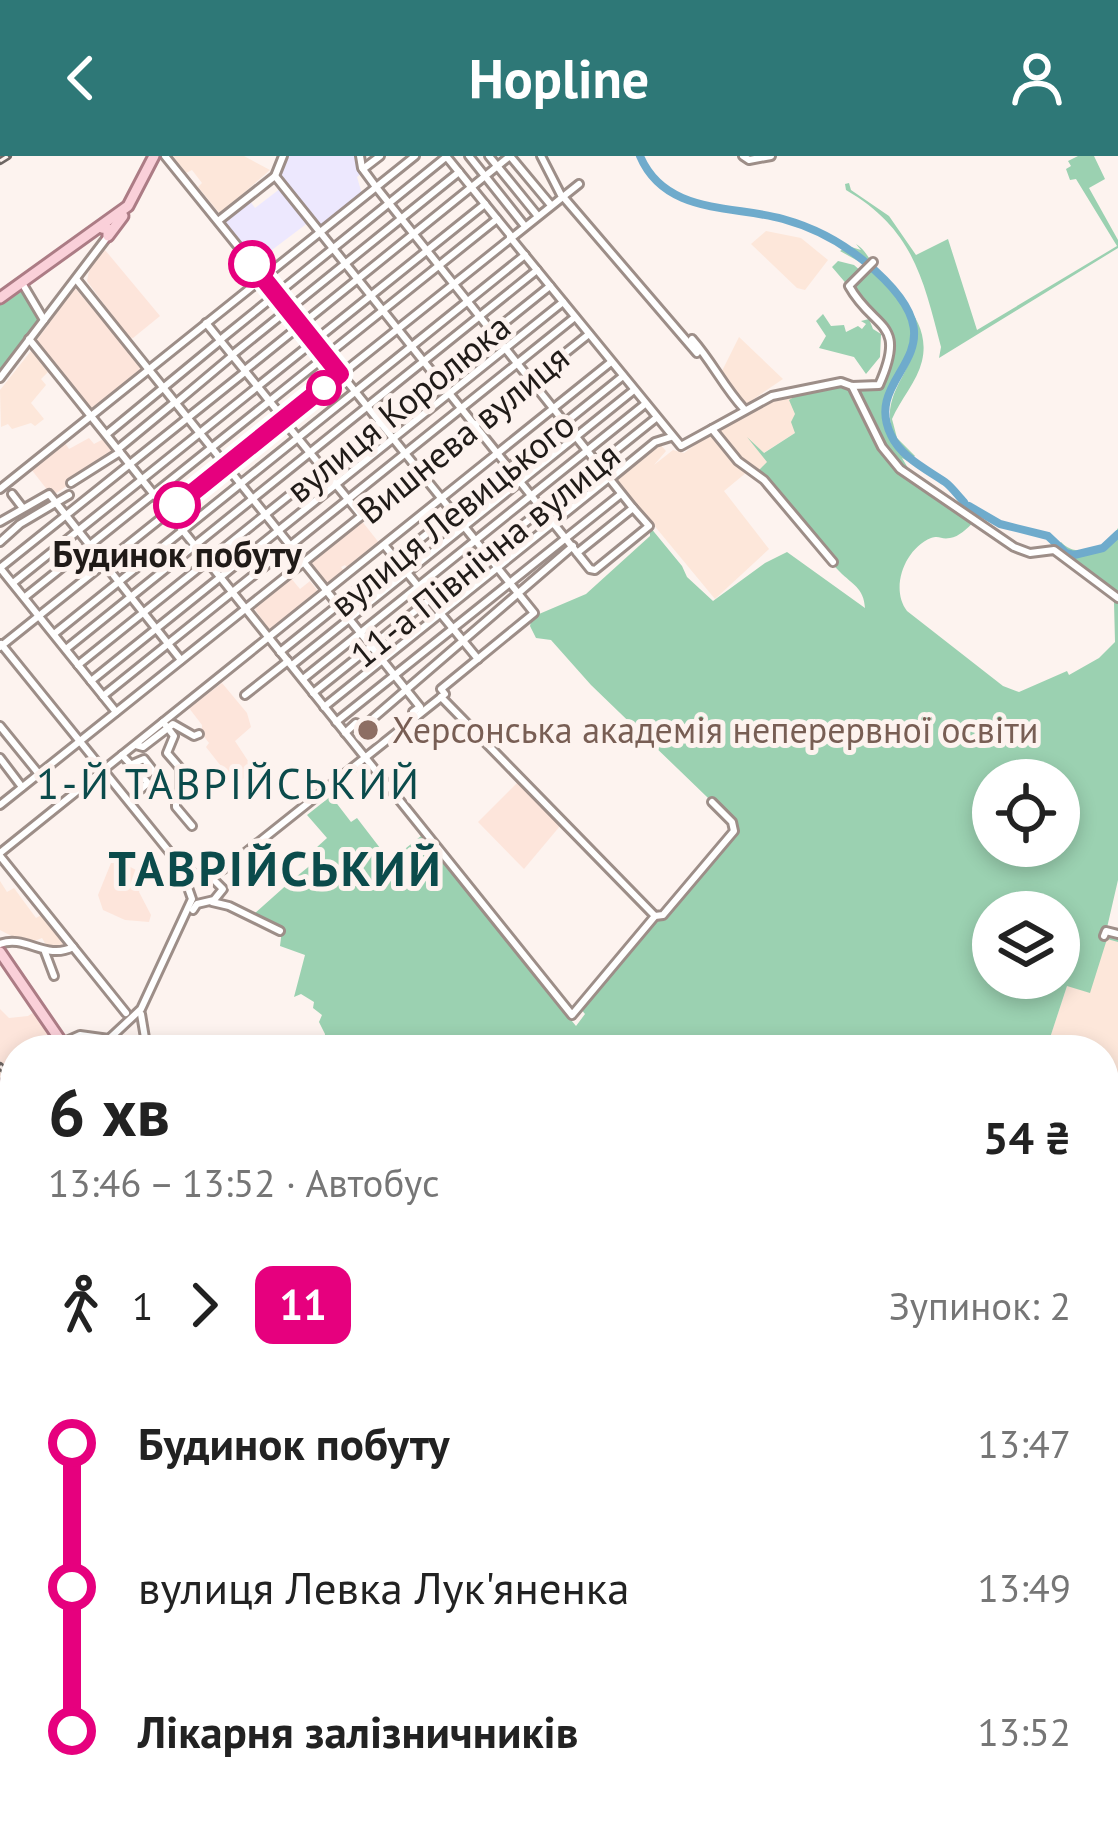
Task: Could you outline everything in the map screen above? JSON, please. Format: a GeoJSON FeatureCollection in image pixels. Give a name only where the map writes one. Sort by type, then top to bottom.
{"type":"FeatureCollection","features":[{"type":"Feature","properties":{"kind":"main road"},"geometry":{"type":"LineString","coordinates":[[0,298],[104,232],[140,190],[154,156]]}},
{"type":"Feature","properties":{"kind":"main road"},"geometry":{"type":"LineString","coordinates":[[0,948],[32,1008],[54,1035]]}},
{"type":"Feature","properties":{"kind":"street"},"geometry":{"type":"LineString","coordinates":[[165,156],[534,613],[441,689],[445,694],[232,864],[174,941],[169,961]]}},
{"type":"Feature","properties":{"kind":"street"},"geometry":{"type":"LineString","coordinates":[[218,221],[275,176],[283,156]]}},
{"type":"Feature","properties":{"kind":"street"},"geometry":{"type":"LineString","coordinates":[[275,176],[594,571],[649,526],[376,187],[360,156]]}},
{"type":"Feature","properties":{"kind":"street"},"geometry":{"type":"LineString","coordinates":[[363,169],[380,156]]}},
{"type":"Feature","properties":{"kind":"street"},"geometry":{"type":"LineString","coordinates":[[0,489],[415,156]]}},
{"type":"Feature","properties":{"kind":"street"},"geometry":{"type":"LineString","coordinates":[[107,434],[446,156],[670,437],[683,446],[744,409],[794,390],[841,382],[879,385],[890,352],[887,328],[849,286],[870,264]]}},
{"type":"Feature","properties":{"kind":"street"},"geometry":{"type":"LineString","coordinates":[[469,156],[524,225]]}},
{"type":"Feature","properties":{"kind":"street"},"geometry":{"type":"LineString","coordinates":[[490,156],[537,215]]}},
{"type":"Feature","properties":{"kind":"street"},"geometry":{"type":"LineString","coordinates":[[116,712],[0,568],[510,156],[550,205]]}},
{"type":"Feature","properties":{"kind":"street"},"geometry":{"type":"LineString","coordinates":[[541,156],[563,197],[697,353]]}},
{"type":"Feature","properties":{"kind":"street"},"geometry":{"type":"LineString","coordinates":[[743,156],[749,160],[771,156]]}},
{"type":"Feature","properties":{"kind":"street"},"geometry":{"type":"LineString","coordinates":[[71,483],[119,450],[459,172]]}},
{"type":"Feature","properties":{"kind":"street"},"geometry":{"type":"LineString","coordinates":[[280,932],[191,892],[180,865],[1,645],[579,184]]}},
{"type":"Feature","properties":{"kind":"street"},"geometry":{"type":"LineString","coordinates":[[13,583],[484,204]]}},
{"type":"Feature","properties":{"kind":"street"},"geometry":{"type":"LineString","coordinates":[[25,597],[497,218]]}},
{"type":"Feature","properties":{"kind":"street"},"geometry":{"type":"LineString","coordinates":[[0,378],[76,279],[104,232]]}},
{"type":"Feature","properties":{"kind":"street"},"geometry":{"type":"LineString","coordinates":[[54,634],[525,256]]}},
{"type":"Feature","properties":{"kind":"street"},"geometry":{"type":"LineString","coordinates":[[65,649],[537,270]]}},
{"type":"Feature","properties":{"kind":"street"},"geometry":{"type":"LineString","coordinates":[[76,279],[394,674],[419,707],[412,712],[416,717]]}},
{"type":"Feature","properties":{"kind":"street"},"geometry":{"type":"LineString","coordinates":[[22,283],[44,320]]}},
{"type":"Feature","properties":{"kind":"street","name":"вулиця Королюка"},"geometry":{"type":"LineString","coordinates":[[78,665],[550,286]]}},
{"type":"Feature","properties":{"kind":"street"},"geometry":{"type":"LineString","coordinates":[[91,681],[563,302]]}},
{"type":"Feature","properties":{"kind":"street"},"geometry":{"type":"LineString","coordinates":[[104,696],[575,317]]}},
{"type":"Feature","properties":{"kind":"street"},"geometry":{"type":"LineString","coordinates":[[206,323],[361,515]]}},
{"type":"Feature","properties":{"kind":"street","name":"Вишнева вулиця"},"geometry":{"type":"LineString","coordinates":[[4,802],[589,334]]}},
{"type":"Feature","properties":{"kind":"street"},"geometry":{"type":"LineString","coordinates":[[29,339],[572,1015],[734,831],[732,822],[712,802]]}},
{"type":"Feature","properties":{"kind":"street"},"geometry":{"type":"LineString","coordinates":[[692,339],[744,409]]}},
{"type":"Feature","properties":{"kind":"street"},"geometry":{"type":"LineString","coordinates":[[144,1035],[138,1015],[73,947],[0,855],[611,362]]}},
{"type":"Feature","properties":{"kind":"street","name":"вулиця Левицького"},"geometry":{"type":"LineString","coordinates":[[280,652],[623,376]]}},
{"type":"Feature","properties":{"kind":"street"},"geometry":{"type":"LineString","coordinates":[[852,386],[882,447],[900,469],[1014,547],[1030,553],[1054,550],[1118,598]]}},
{"type":"Feature","properties":{"kind":"street"},"geometry":{"type":"LineString","coordinates":[[245,695],[349,619],[634,390]]}},
{"type":"Feature","properties":{"kind":"street"},"geometry":{"type":"LineString","coordinates":[[303,679],[645,404]]}},
{"type":"Feature","properties":{"kind":"street","name":"11-а Північна вулиця"},"geometry":{"type":"LineString","coordinates":[[314,693],[656,418]]}},
{"type":"Feature","properties":{"kind":"street"},"geometry":{"type":"LineString","coordinates":[[712,429],[738,461],[764,480],[833,562]]}},
{"type":"Feature","properties":{"kind":"street"},"geometry":{"type":"LineString","coordinates":[[324,707],[657,440],[670,437]]}},
{"type":"Feature","properties":{"kind":"street"},"geometry":{"type":"LineString","coordinates":[[12,494],[22,507]]}},
{"type":"Feature","properties":{"kind":"street"},"geometry":{"type":"LineString","coordinates":[[1,517],[49,494],[181,660]]}},
{"type":"Feature","properties":{"kind":"street"},"geometry":{"type":"LineString","coordinates":[[0,542],[69,494]]}},
{"type":"Feature","properties":{"kind":"street"},"geometry":{"type":"LineString","coordinates":[[336,722],[621,494]]}},
{"type":"Feature","properties":{"kind":"street"},"geometry":{"type":"LineString","coordinates":[[345,733],[356,723],[364,726],[575,549],[633,507]]}},
{"type":"Feature","properties":{"kind":"street"},"geometry":{"type":"LineString","coordinates":[[384,545],[478,659]]}},
{"type":"Feature","properties":{"kind":"street"},"geometry":{"type":"LineString","coordinates":[[441,697],[655,916]]}},
{"type":"Feature","properties":{"kind":"street"},"geometry":{"type":"LineString","coordinates":[[165,725],[199,734]]}},
{"type":"Feature","properties":{"kind":"street"},"geometry":{"type":"LineString","coordinates":[[165,725],[173,736],[167,753],[180,768],[181,794],[176,794],[176,807],[192,826]]}},
{"type":"Feature","properties":{"kind":"street"},"geometry":{"type":"LineString","coordinates":[[0,727],[38,775]]}},
{"type":"Feature","properties":{"kind":"street"},"geometry":{"type":"LineString","coordinates":[[14,744],[0,757],[22,787]]}},
{"type":"Feature","properties":{"kind":"street"},"geometry":{"type":"LineString","coordinates":[[122,755],[148,784],[141,789]]}},
{"type":"Feature","properties":{"kind":"street"},"geometry":{"type":"LineString","coordinates":[[130,765],[144,759],[162,782]]}},
{"type":"Feature","properties":{"kind":"street"},"geometry":{"type":"LineString","coordinates":[[0,790],[4,802]]}},
{"type":"Feature","properties":{"kind":"street"},"geometry":{"type":"LineString","coordinates":[[191,892],[194,879],[232,864]]}},
{"type":"Feature","properties":{"kind":"street"},"geometry":{"type":"LineString","coordinates":[[180,865],[204,876]]}},
{"type":"Feature","properties":{"kind":"street"},"geometry":{"type":"LineString","coordinates":[[204,876],[208,899]]}},
{"type":"Feature","properties":{"kind":"street"},"geometry":{"type":"LineString","coordinates":[[138,1015],[174,941],[208,899]]}},
{"type":"Feature","properties":{"kind":"street"},"geometry":{"type":"LineString","coordinates":[[113,1035],[138,1015],[186,924]]}},
{"type":"Feature","properties":{"kind":"street"},"geometry":{"type":"LineString","coordinates":[[1104,936],[1106,932],[1118,934]]}},
{"type":"Feature","properties":{"kind":"street"},"geometry":{"type":"LineString","coordinates":[[0,948],[10,940],[45,952],[73,947]]}},
{"type":"Feature","properties":{"kind":"street"},"geometry":{"type":"LineString","coordinates":[[45,952],[54,976]]}},
{"type":"Feature","properties":{"kind":"shaded area"},"geometry":{"type":"Polygon","coordinates":[[[173,156],[244,156],[270,170],[220,214],[198,187],[202,183],[192,170],[186,173],[173,156]]]}},
{"type":"Feature","properties":{"kind":"shaded area"},"geometry":{"type":"Polygon","coordinates":[[[289,156],[359,156],[363,172],[357,177],[362,194],[321,229],[280,177],[289,156]]]}},
{"type":"Feature","properties":{"kind":"shaded area"},"geometry":{"type":"Polygon","coordinates":[[[281,188],[309,222],[256,262],[224,222],[250,201],[255,208],[281,188]]]}},
{"type":"Feature","properties":{"kind":"shaded area"},"geometry":{"type":"Polygon","coordinates":[[[766,231],[801,238],[828,260],[805,290],[797,288],[751,244],[766,231]]]}},
{"type":"Feature","properties":{"kind":"shaded area"},"geometry":{"type":"Polygon","coordinates":[[[105,250],[160,316],[133,338],[87,281],[90,266],[105,250]]]}},
{"type":"Feature","properties":{"kind":"shaded area"},"geometry":{"type":"Polygon","coordinates":[[[75,288],[143,368],[91,410],[37,340],[75,288]]]}},
{"type":"Feature","properties":{"kind":"shaded area"},"geometry":{"type":"Polygon","coordinates":[[[739,337],[783,379],[745,405],[719,377],[739,337]]]}},
{"type":"Feature","properties":{"kind":"shaded area"},"geometry":{"type":"Polygon","coordinates":[[[31,351],[48,372],[41,379],[46,385],[31,403],[44,419],[35,426],[1,427],[0,390],[31,351]]]}},
{"type":"Feature","properties":{"kind":"shaded area"},"geometry":{"type":"Polygon","coordinates":[[[794,396],[795,433],[762,454],[768,462],[759,470],[742,462],[719,432],[755,405],[794,396]]]}},
{"type":"Feature","properties":{"kind":"shaded area"},"geometry":{"type":"Polygon","coordinates":[[[712,432],[747,472],[724,491],[769,549],[715,599],[614,477],[657,441],[666,451],[654,465],[673,450],[684,453],[712,432]]]}},
{"type":"Feature","properties":{"kind":"shaded area"},"geometry":{"type":"Polygon","coordinates":[[[107,437],[117,452],[52,496],[31,469],[63,440],[69,449],[89,438],[94,444],[107,437]]]}},
{"type":"Feature","properties":{"kind":"shaded area"},"geometry":{"type":"Polygon","coordinates":[[[361,520],[380,544],[349,570],[341,567],[345,573],[329,586],[309,561],[361,520]]]}},
{"type":"Feature","properties":{"kind":"shaded area"},"geometry":{"type":"Polygon","coordinates":[[[290,577],[300,589],[310,581],[320,594],[269,630],[253,606],[290,577]]]}},
{"type":"Feature","properties":{"kind":"shaded area"},"geometry":{"type":"Polygon","coordinates":[[[222,683],[247,713],[251,727],[235,741],[250,764],[246,777],[235,784],[206,747],[209,743],[202,725],[189,708],[222,683]]]}},
{"type":"Feature","properties":{"kind":"shaded area"},"geometry":{"type":"Polygon","coordinates":[[[518,782],[560,826],[524,869],[478,822],[518,782]]]}},
{"type":"Feature","properties":{"kind":"shaded area"},"geometry":{"type":"Polygon","coordinates":[[[113,858],[138,871],[135,878],[143,881],[139,892],[151,915],[149,922],[125,920],[103,910],[98,895],[113,858]]]}},
{"type":"Feature","properties":{"kind":"shaded area"},"geometry":{"type":"Polygon","coordinates":[[[0,881],[7,892],[14,888],[36,918],[43,914],[66,949],[49,950],[42,938],[27,944],[0,930],[0,881]]]}},
{"type":"Feature","properties":{"kind":"shaded area"},"geometry":{"type":"Polygon","coordinates":[[[1107,939],[1118,942],[1118,1035],[1051,1035],[1063,999],[1080,999],[1080,971],[1107,939]]]}},
{"type":"Feature","properties":{"kind":"shaded area"},"geometry":{"type":"Polygon","coordinates":[[[0,1009],[9,1018],[37,1010],[53,1035],[0,1035],[0,1009]]]}},
{"type":"Feature","properties":{"kind":"green space"},"geometry":{"type":"Polygon","coordinates":[[[1094,156],[1105,179],[1089,188],[1118,248],[939,358],[941,347],[912,257],[887,221],[846,190],[845,184],[889,216],[916,255],[948,239],[977,330],[1117,246],[1076,179],[1070,180],[1068,161],[1094,156]]]}},
{"type":"Feature","properties":{"kind":"green space"},"geometry":{"type":"Polygon","coordinates":[[[856,244],[864,251],[909,308],[921,332],[920,369],[892,419],[897,438],[919,467],[902,458],[908,468],[951,500],[897,464],[856,388],[881,385],[890,335],[832,267],[838,261],[862,272],[867,266],[840,251],[848,246],[861,250],[856,244]],[[912,317],[914,338],[909,356],[885,405],[886,423],[896,443],[908,455],[892,429],[890,410],[916,345],[912,317]]]}},
{"type":"Feature","properties":{"kind":"green space"},"geometry":{"type":"Polygon","coordinates":[[[23,288],[41,319],[0,374],[0,303],[23,288]]]}},
{"type":"Feature","properties":{"kind":"green space"},"geometry":{"type":"Polygon","coordinates":[[[823,314],[831,326],[844,325],[846,332],[858,326],[862,329],[866,324],[861,321],[869,319],[881,334],[880,357],[866,374],[854,357],[819,348],[826,336],[816,321],[823,314]]]}},
{"type":"Feature","properties":{"kind":"green space"},"geometry":{"type":"Polygon","coordinates":[[[848,385],[891,462],[1021,554],[974,522],[957,536],[922,543],[907,560],[900,581],[907,611],[1003,686],[1019,692],[1067,671],[1069,675],[1099,658],[1115,642],[1114,602],[1108,594],[1056,554],[1029,556],[1056,550],[1061,542],[1075,550],[1091,549],[1118,528],[1118,880],[1106,932],[1118,935],[1118,942],[1107,939],[1090,993],[1080,990],[1080,891],[972,891],[972,999],[1063,999],[1051,1035],[325,1035],[314,1002],[301,994],[294,997],[305,955],[280,946],[282,930],[253,915],[291,881],[298,890],[304,885],[296,877],[318,859],[316,848],[327,838],[307,815],[331,796],[351,822],[357,818],[390,861],[421,836],[576,1026],[585,1014],[580,1008],[655,919],[659,921],[703,874],[725,847],[735,824],[551,640],[536,638],[530,626],[532,617],[586,594],[650,536],[650,527],[687,577],[713,601],[787,552],[865,608],[857,587],[830,561],[783,499],[750,466],[759,470],[767,462],[747,437],[764,453],[795,433],[789,400],[794,397],[773,401],[773,397],[848,385]]]}},
{"type":"Feature","properties":{"kind":"waterway"},"geometry":{"type":"LineString","coordinates":[[640,156],[666,189],[702,204],[783,219],[815,231],[855,254],[896,292],[911,318],[914,340],[889,393],[885,412],[891,435],[907,456],[948,484],[964,502]]}},
{"type":"Feature","properties":{"kind":"waterway"},"geometry":{"type":"LineString","coordinates":[[969,506],[1000,524],[1048,536],[1074,555],[1103,548],[1118,534]]}},
{"type":"Feature","properties":{"kind":"railway"},"geometry":{"type":"LineString","coordinates":[[0,161],[8,156]]}},
{"type":"Feature","properties":{"kind":"bus line","name":"11"},"geometry":{"type":"LineString","coordinates":[[177,505],[340,374],[252,264]]}},
{"type":"Feature","properties":{"kind":"place","name":"Будинок побуту"},"geometry":{"type":"Point","coordinates":[177,505]}},
{"type":"Feature","properties":{"kind":"place","name":"Херсонська академія неперервної освіти"},"geometry":{"type":"Point","coordinates":[368,730]}},
{"type":"Feature","properties":{"kind":"district","name":"1-Й ТАВРІЙСЬКИЙ"},"geometry":{"type":"Point","coordinates":[229,784]}},
{"type":"Feature","properties":{"kind":"district","name":"ТАВРІЙСЬКИЙ"},"geometry":{"type":"Point","coordinates":[276,869]}}]}
